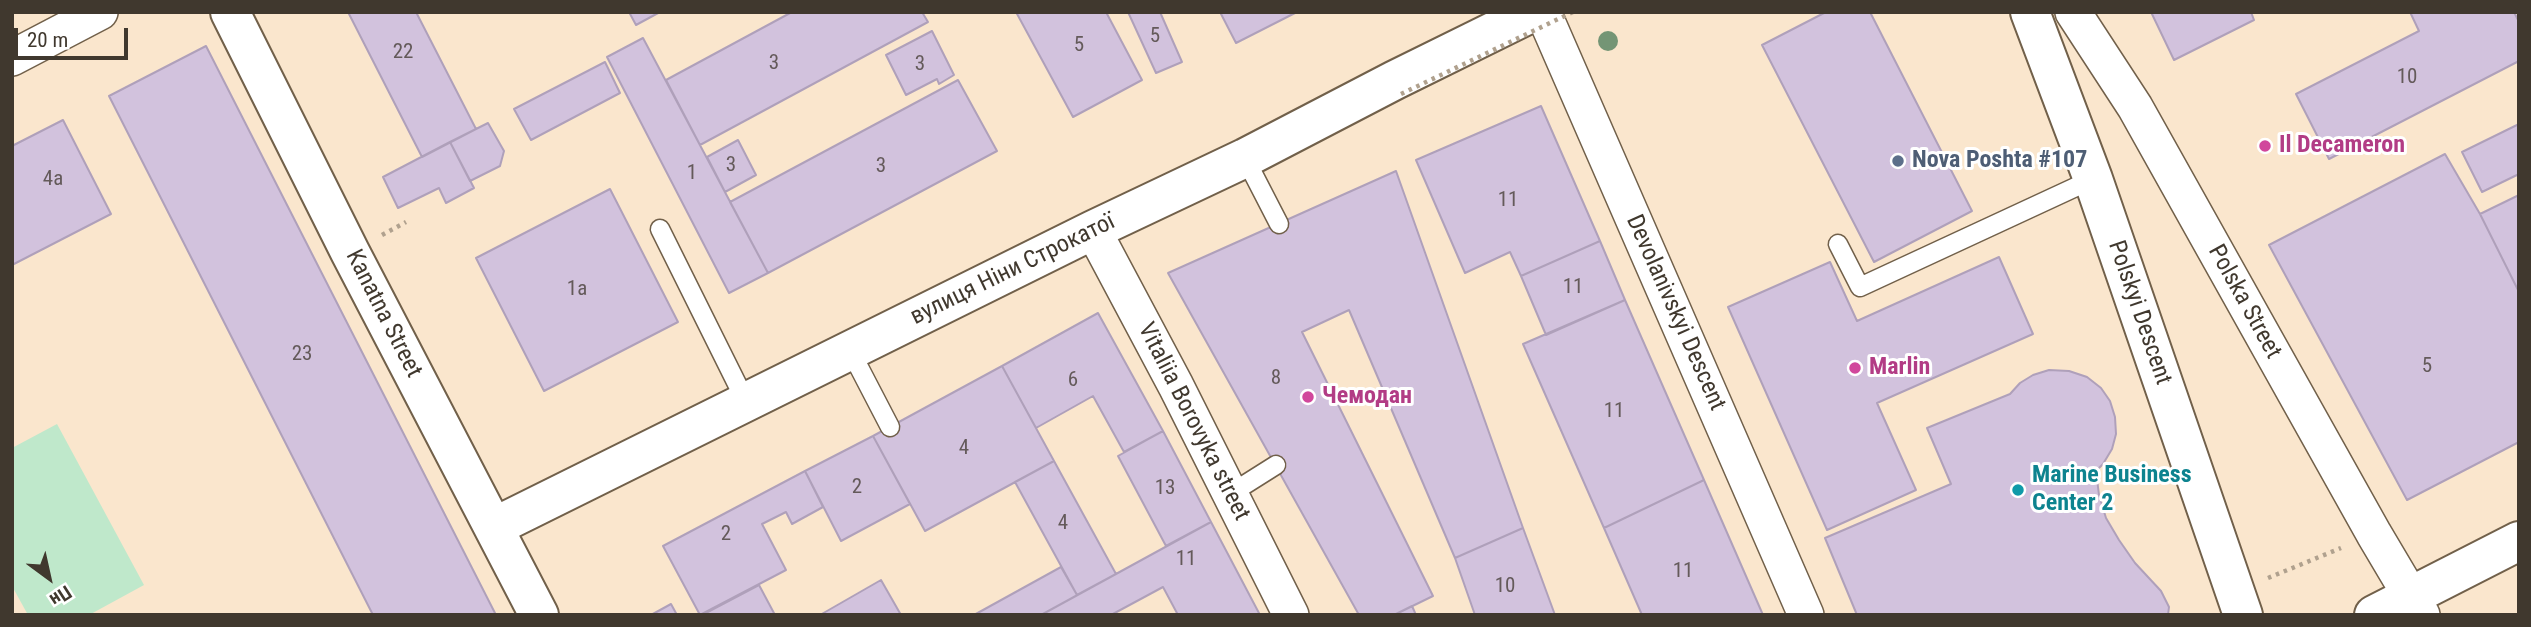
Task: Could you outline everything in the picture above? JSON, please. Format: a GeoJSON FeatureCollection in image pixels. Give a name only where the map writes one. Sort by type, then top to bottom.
{"type":"FeatureCollection","features":[{"type":"Feature","properties":{"kind":"street"},"geometry":{"type":"LineString","coordinates":[[12,58],[100,12]]}},
{"type":"Feature","properties":{"kind":"street","name":"Kanatna Street"},"geometry":{"type":"LineString","coordinates":[[230,12],[350,252],[539,615]]}},
{"type":"Feature","properties":{"kind":"street","name":"вулиця Ніни Строкатої"},"geometry":{"type":"LineString","coordinates":[[494,527],[1093,230],[1398,87],[1533,12]]}},
{"type":"Feature","properties":{"kind":"street","name":"Devolanivskyi Descent"},"geometry":{"type":"LineString","coordinates":[[1543,12],[1806,615]]}},
{"type":"Feature","properties":{"kind":"street","name":"Polskyi Descent"},"geometry":{"type":"LineString","coordinates":[[2030,12],[2093,179],[2239,603]]}},
{"type":"Feature","properties":{"kind":"street","name":"Polska Street"},"geometry":{"type":"LineString","coordinates":[[2073,12],[2135,107],[2416,605]]}},
{"type":"Feature","properties":{"kind":"street","name":"Vitaliia Borovyka street"},"geometry":{"type":"LineString","coordinates":[[1093,230],[1176,386],[1292,615]]}},
{"type":"Feature","properties":{"kind":"street"},"geometry":{"type":"LineString","coordinates":[[2374,615],[2416,605],[2519,541]]}},
{"type":"Feature","properties":{"kind":"lane"},"geometry":{"type":"LineString","coordinates":[[1245,158],[1279,224]]}},
{"type":"Feature","properties":{"kind":"lane"},"geometry":{"type":"LineString","coordinates":[[1838,244],[1860,287],[2093,179]]}},
{"type":"Feature","properties":{"kind":"lane"},"geometry":{"type":"LineString","coordinates":[[660,229],[746,402]]}},
{"type":"Feature","properties":{"kind":"lane"},"geometry":{"type":"LineString","coordinates":[[850,349],[890,427]]}},
{"type":"Feature","properties":{"kind":"lane"},"geometry":{"type":"LineString","coordinates":[[1230,494],[1276,465]]}},
{"type":"Feature","properties":{"kind":"path"},"geometry":{"type":"LineString","coordinates":[[1398,87],[1573,12]]}},
{"type":"Feature","properties":{"kind":"path"},"geometry":{"type":"LineString","coordinates":[[2239,603],[2374,534]]}},
{"type":"Feature","properties":{"kind":"green space"},"geometry":{"type":"Polygon","coordinates":[[[57,424],[144,585],[89,615],[28,615],[12,586],[12,448],[57,424]]]}},
{"type":"Feature","properties":{"kind":"building"},"geometry":{"type":"Polygon","coordinates":[[[348,12],[416,12],[476,129],[422,157],[348,12]]]}},
{"type":"Feature","properties":{"kind":"building"},"geometry":{"type":"Polygon","coordinates":[[[629,12],[660,12],[636,25],[629,12]]]}},
{"type":"Feature","properties":{"kind":"building"},"geometry":{"type":"Polygon","coordinates":[[[792,12],[922,12],[928,22],[700,145],[666,80],[792,12]]]}},
{"type":"Feature","properties":{"kind":"building"},"geometry":{"type":"Polygon","coordinates":[[[1016,12],[1106,12],[1142,80],[1073,117],[1016,12]]]}},
{"type":"Feature","properties":{"kind":"building"},"geometry":{"type":"Polygon","coordinates":[[[1128,12],[1160,12],[1182,62],[1156,73],[1128,12]]]}},
{"type":"Feature","properties":{"kind":"building"},"geometry":{"type":"Polygon","coordinates":[[[1220,12],[1297,12],[1236,43],[1220,12]]]}},
{"type":"Feature","properties":{"kind":"building"},"geometry":{"type":"Polygon","coordinates":[[[1826,12],[1870,12],[1972,211],[1874,262],[1762,45],[1826,12]]]}},
{"type":"Feature","properties":{"kind":"building"},"geometry":{"type":"Polygon","coordinates":[[[2151,12],[2251,12],[2254,20],[2174,60],[2151,12]]]}},
{"type":"Feature","properties":{"kind":"building"},"geometry":{"type":"Polygon","coordinates":[[[2410,12],[2514,12],[2519,22],[2519,61],[2329,159],[2296,94],[2419,31],[2410,12]]]}},
{"type":"Feature","properties":{"kind":"building"},"geometry":{"type":"Polygon","coordinates":[[[932,31],[954,75],[939,84],[937,79],[906,95],[886,55],[932,31]]]}},
{"type":"Feature","properties":{"kind":"building"},"geometry":{"type":"Polygon","coordinates":[[[643,38],[768,273],[729,293],[607,57],[643,38]]]}},
{"type":"Feature","properties":{"kind":"building"},"geometry":{"type":"Polygon","coordinates":[[[206,46],[496,615],[373,615],[109,96],[206,46]]]}},
{"type":"Feature","properties":{"kind":"building"},"geometry":{"type":"Polygon","coordinates":[[[605,62],[620,93],[531,140],[514,109],[605,62]]]}},
{"type":"Feature","properties":{"kind":"building"},"geometry":{"type":"Polygon","coordinates":[[[958,80],[997,151],[768,273],[730,202],[958,80]]]}},
{"type":"Feature","properties":{"kind":"building"},"geometry":{"type":"Polygon","coordinates":[[[1541,106],[1600,241],[1521,276],[1510,252],[1465,273],[1416,160],[1541,106]]]}},
{"type":"Feature","properties":{"kind":"building"},"geometry":{"type":"Polygon","coordinates":[[[63,120],[111,214],[12,265],[12,146],[63,120]]]}},
{"type":"Feature","properties":{"kind":"building"},"geometry":{"type":"Polygon","coordinates":[[[488,123],[504,151],[500,166],[470,181],[450,142],[488,123]]]}},
{"type":"Feature","properties":{"kind":"building"},"geometry":{"type":"Polygon","coordinates":[[[2519,124],[2519,174],[2482,192],[2462,152],[2519,124]]]}},
{"type":"Feature","properties":{"kind":"building"},"geometry":{"type":"Polygon","coordinates":[[[738,140],[756,175],[725,192],[707,157],[738,140]]]}},
{"type":"Feature","properties":{"kind":"building"},"geometry":{"type":"Polygon","coordinates":[[[450,142],[474,188],[446,203],[439,188],[398,208],[383,177],[450,142]]]}},
{"type":"Feature","properties":{"kind":"building"},"geometry":{"type":"Polygon","coordinates":[[[2445,154],[2480,214],[2519,292],[2519,442],[2407,500],[2269,245],[2445,154]]]}},
{"type":"Feature","properties":{"kind":"building"},"geometry":{"type":"Polygon","coordinates":[[[1396,171],[1523,528],[1455,558],[1349,310],[1302,332],[1433,596],[1394,615],[1359,615],[1168,273],[1396,171]]]}},
{"type":"Feature","properties":{"kind":"building"},"geometry":{"type":"Polygon","coordinates":[[[610,189],[678,322],[544,391],[476,258],[610,189]]]}},
{"type":"Feature","properties":{"kind":"building"},"geometry":{"type":"Polygon","coordinates":[[[2519,195],[2519,292],[2480,214],[2519,195]]]}},
{"type":"Feature","properties":{"kind":"building"},"geometry":{"type":"Polygon","coordinates":[[[1600,241],[1625,300],[1546,335],[1521,276],[1600,241]]]}},
{"type":"Feature","properties":{"kind":"building","name":"Marlin"},"geometry":{"type":"Polygon","coordinates":[[[1999,257],[2033,334],[1877,403],[1916,490],[1827,530],[1728,307],[1830,262],[1857,321],[1999,257]]]}},
{"type":"Feature","properties":{"kind":"building"},"geometry":{"type":"Polygon","coordinates":[[[1625,300],[1704,480],[1604,528],[1523,344],[1625,300]]]}},
{"type":"Feature","properties":{"kind":"building"},"geometry":{"type":"Polygon","coordinates":[[[1098,313],[1163,431],[1124,452],[1093,396],[1036,428],[1002,366],[1098,313]]]}},
{"type":"Feature","properties":{"kind":"building"},"geometry":{"type":"Polygon","coordinates":[[[1002,366],[1054,461],[925,531],[873,436],[1002,366]]]}},
{"type":"Feature","properties":{"kind":"building","name":"Marine Business Center 2"},"geometry":{"type":"Polygon","coordinates":[[[2049,370],[2069,371],[2087,377],[2101,388],[2110,401],[2116,434],[2112,449],[2096,471],[2099,495],[2106,518],[2119,540],[2135,563],[2161,591],[2169,607],[2168,615],[1857,615],[1825,538],[1951,484],[1927,428],[2010,394],[2020,383],[2033,375],[2049,370]]]}},
{"type":"Feature","properties":{"kind":"building"},"geometry":{"type":"Polygon","coordinates":[[[1163,431],[1211,522],[1166,546],[1118,456],[1163,431]]]}},
{"type":"Feature","properties":{"kind":"building"},"geometry":{"type":"Polygon","coordinates":[[[873,436],[910,504],[841,541],[805,471],[873,436]]]}},
{"type":"Feature","properties":{"kind":"building"},"geometry":{"type":"Polygon","coordinates":[[[1054,461],[1116,574],[1077,595],[1015,482],[1054,461]]]}},
{"type":"Feature","properties":{"kind":"building"},"geometry":{"type":"Polygon","coordinates":[[[805,471],[823,507],[792,524],[786,512],[762,524],[786,570],[700,615],[663,546],[805,471]]]}},
{"type":"Feature","properties":{"kind":"building"},"geometry":{"type":"Polygon","coordinates":[[[1704,480],[1763,615],[1642,615],[1604,528],[1704,480]]]}},
{"type":"Feature","properties":{"kind":"building"},"geometry":{"type":"Polygon","coordinates":[[[1211,522],[1260,615],[1178,615],[1163,587],[1111,615],[1041,615],[1211,522]]]}},
{"type":"Feature","properties":{"kind":"building"},"geometry":{"type":"Polygon","coordinates":[[[1523,528],[1555,615],[1475,615],[1455,558],[1523,528]]]}},
{"type":"Feature","properties":{"kind":"building"},"geometry":{"type":"Polygon","coordinates":[[[1061,567],[1077,595],[1041,615],[974,615],[1061,567]]]}},
{"type":"Feature","properties":{"kind":"building"},"geometry":{"type":"Polygon","coordinates":[[[881,580],[901,615],[820,615],[881,580]]]}},
{"type":"Feature","properties":{"kind":"building"},"geometry":{"type":"Polygon","coordinates":[[[759,585],[775,615],[702,615],[759,585]]]}},
{"type":"Feature","properties":{"kind":"building"},"geometry":{"type":"Polygon","coordinates":[[[671,604],[677,615],[651,615],[671,604]]]}},
{"type":"Feature","properties":{"kind":"building"},"geometry":{"type":"Polygon","coordinates":[[[1412,606],[1416,615],[1394,615],[1412,606]]]}},
{"type":"Feature","properties":{"kind":"place","name":"Il Decameron"},"geometry":{"type":"Point","coordinates":[2265,146]}},
{"type":"Feature","properties":{"kind":"place","name":"Nova Poshta #107"},"geometry":{"type":"Point","coordinates":[1898,161]}},
{"type":"Feature","properties":{"kind":"place","name":"Marlin"},"geometry":{"type":"Point","coordinates":[1855,368]}},
{"type":"Feature","properties":{"kind":"place","name":"Чемодан"},"geometry":{"type":"Point","coordinates":[1308,397]}},
{"type":"Feature","properties":{"kind":"place","name":"Marine Business Center 2"},"geometry":{"type":"Point","coordinates":[2018,490]}}]}
